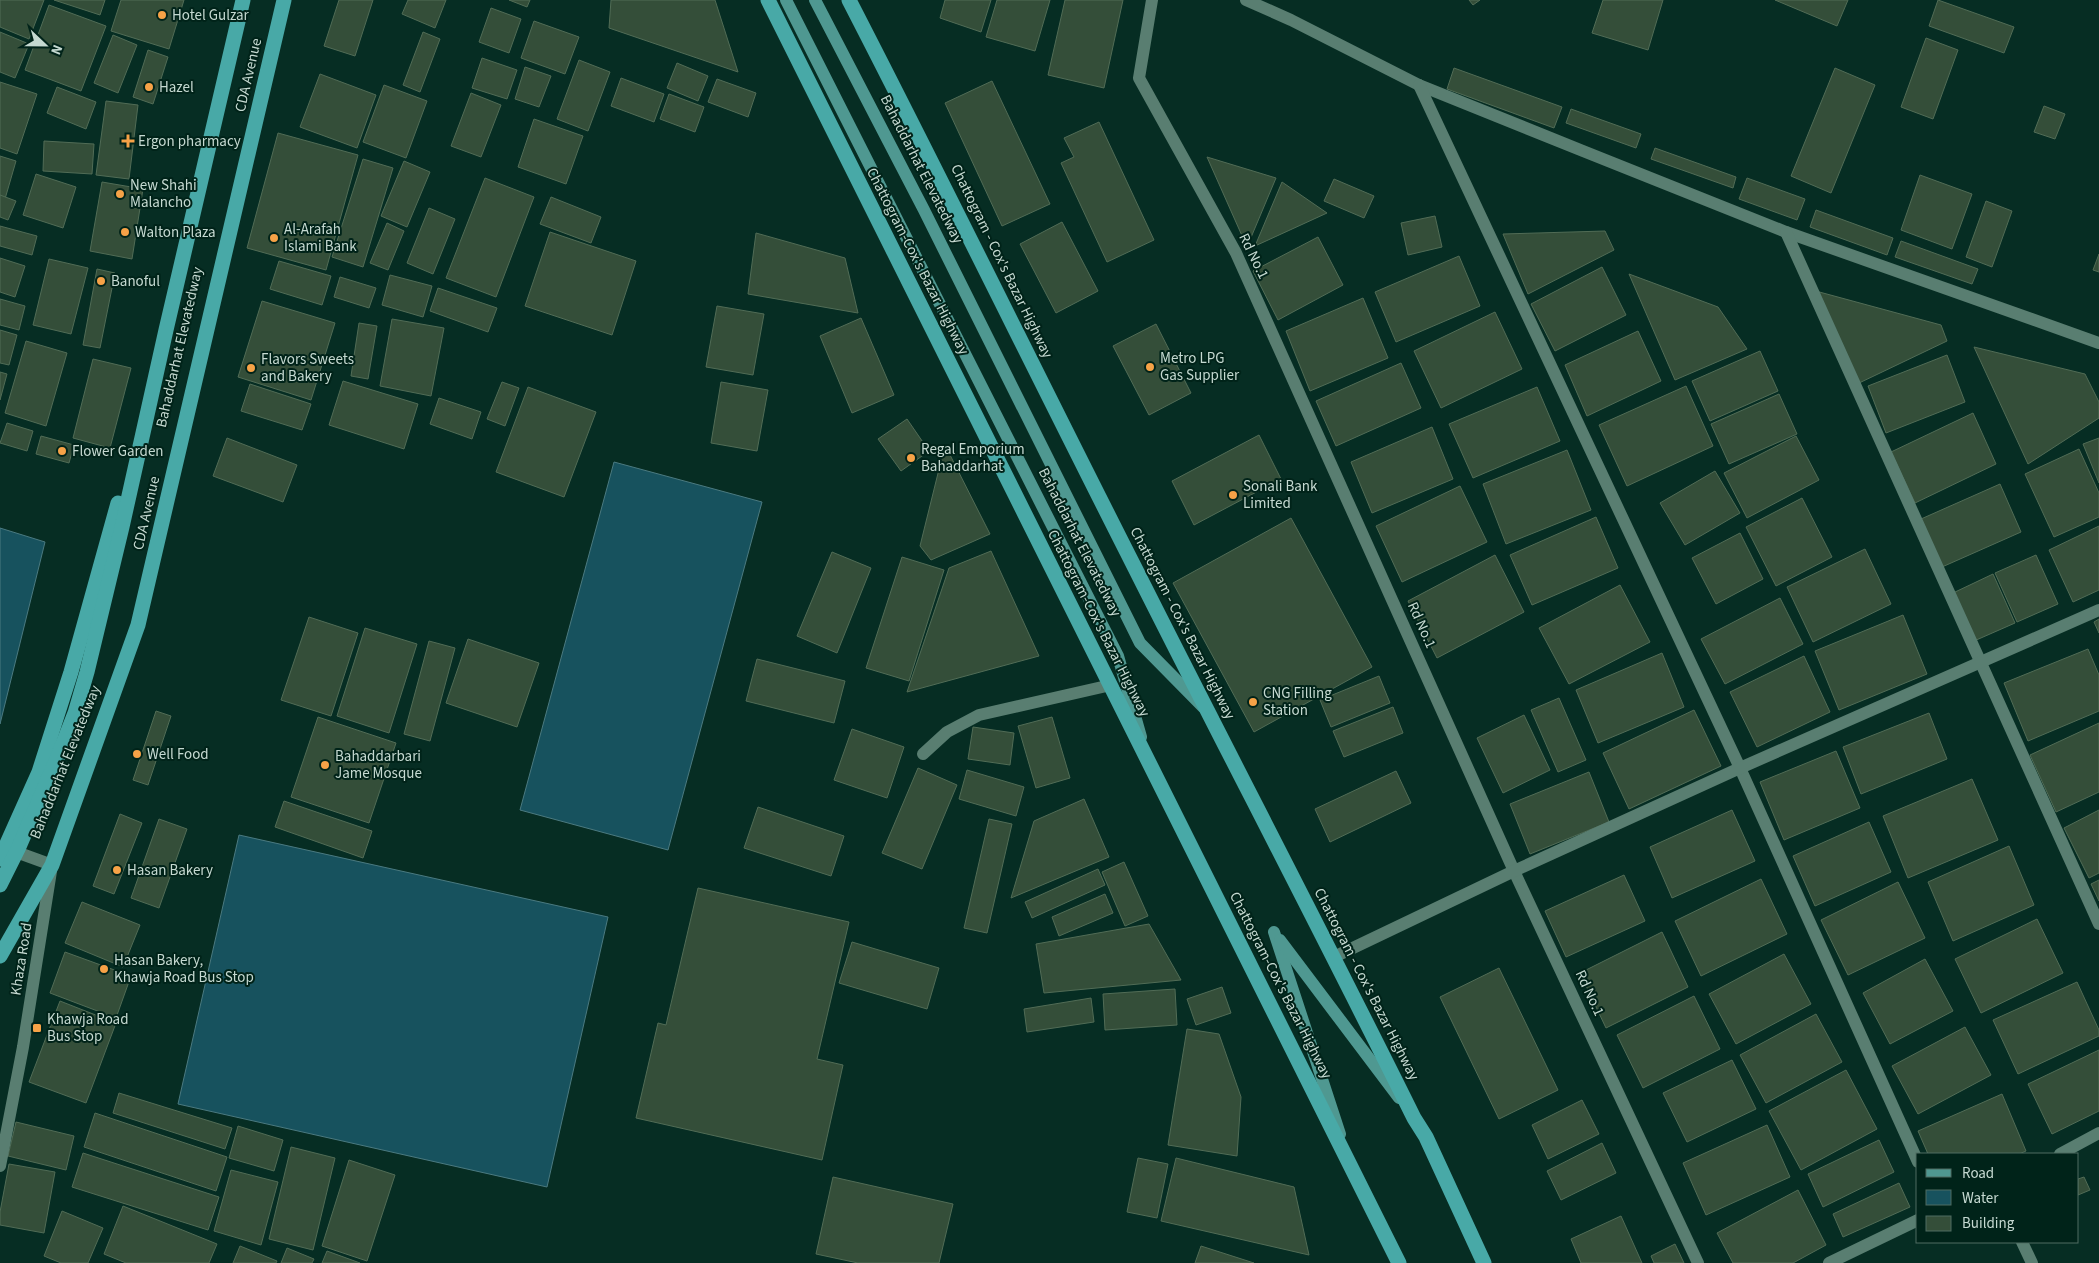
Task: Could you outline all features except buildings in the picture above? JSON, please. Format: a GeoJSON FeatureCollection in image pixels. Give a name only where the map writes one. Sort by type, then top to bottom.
{"type":"FeatureCollection","features":[{"type":"Feature","properties":{"kind":"highway","name":"CDA Avenue"},"geometry":{"type":"LineString","coordinates":[[2,852],[39,772],[71,672],[131,457],[241,0]]}},
{"type":"Feature","properties":{"kind":"highway","name":"Bahaddarhat Elevatedway"},"geometry":{"type":"LineString","coordinates":[[0,885],[18,850],[59,754],[75,713],[87,672],[122,527],[241,0]]}},
{"type":"Feature","properties":{"kind":"highway","name":"Bahaddarhat Elevatedway"},"geometry":{"type":"LineString","coordinates":[[0,945],[28,896],[73,798],[104,721],[125,655],[148,567],[277,0]]}},
{"type":"Feature","properties":{"kind":"highway","name":"CDA Avenue"},"geometry":{"type":"LineString","coordinates":[[0,956],[52,865],[138,625],[284,0]]}},
{"type":"Feature","properties":{"kind":"highway","name":"Chattogram-Cox's Bazar Highway"},"geometry":{"type":"LineString","coordinates":[[768,0],[1349,1160],[1398,1263]]}},
{"type":"Feature","properties":{"kind":"highway","name":"Chattogram - Cox's Bazar Highway"},"geometry":{"type":"LineString","coordinates":[[848,0],[940,175],[1134,567],[1334,957],[1414,1118],[1426,1137],[1484,1263]]}},
{"type":"Feature","properties":{"kind":"main road","name":"Bahaddarhat Elevatedway"},"geometry":{"type":"LineString","coordinates":[[786,0],[1118,656],[1147,758]]}},
{"type":"Feature","properties":{"kind":"main road","name":"Bahaddarhat Elevatedway"},"geometry":{"type":"LineString","coordinates":[[815,0],[924,210],[1140,643],[1209,713]]}},
{"type":"Feature","properties":{"kind":"main road"},"geometry":{"type":"LineString","coordinates":[[1349,1160],[1274,932],[1414,1118]]}},
{"type":"Feature","properties":{"kind":"street","name":"Rd No.1"},"geometry":{"type":"LineString","coordinates":[[1152,0],[1139,78],[1236,253],[1514,871],[1698,1263]]}},
{"type":"Feature","properties":{"kind":"street"},"geometry":{"type":"LineString","coordinates":[[1246,0],[1291,20],[1419,85],[1786,232],[2099,343]]}},
{"type":"Feature","properties":{"kind":"street"},"geometry":{"type":"LineString","coordinates":[[1419,85],[1740,768],[1916,1158]]}},
{"type":"Feature","properties":{"kind":"street"},"geometry":{"type":"LineString","coordinates":[[1786,232],[2099,924]]}},
{"type":"Feature","properties":{"kind":"street"},"geometry":{"type":"LineString","coordinates":[[1334,957],[1514,871],[1740,768],[2099,610]]}},
{"type":"Feature","properties":{"kind":"street"},"geometry":{"type":"LineString","coordinates":[[923,754],[947,732],[979,715],[1111,685]]}},
{"type":"Feature","properties":{"kind":"street"},"geometry":{"type":"LineString","coordinates":[[2,852],[52,865]]}},
{"type":"Feature","properties":{"kind":"street","name":"Khaza Road"},"geometry":{"type":"LineString","coordinates":[[0,1166],[23,1047],[52,865]]}},
{"type":"Feature","properties":{"kind":"street"},"geometry":{"type":"LineString","coordinates":[[2062,1153],[2099,1134]]}},
{"type":"Feature","properties":{"kind":"street"},"geometry":{"type":"LineString","coordinates":[[1828,1263],[1916,1221]]}},
{"type":"Feature","properties":{"kind":"street"},"geometry":{"type":"LineString","coordinates":[[2022,1243],[2032,1263]]}},
{"type":"Feature","properties":{"kind":"water"},"geometry":{"type":"Polygon","coordinates":[[[614,462],[762,502],[668,850],[520,810],[614,462]]]}},
{"type":"Feature","properties":{"kind":"water"},"geometry":{"type":"Polygon","coordinates":[[[0,528],[45,542],[0,724],[0,528]]]}},
{"type":"Feature","properties":{"kind":"water"},"geometry":{"type":"Polygon","coordinates":[[[239,835],[608,917],[547,1187],[178,1104],[239,835]]]}},
{"type":"Feature","properties":{"kind":"place","name":"Hotel Gulzar"},"geometry":{"type":"Point","coordinates":[162,15]}},
{"type":"Feature","properties":{"kind":"place","name":"Hazel"},"geometry":{"type":"Point","coordinates":[149,87]}},
{"type":"Feature","properties":{"kind":"place","name":"Ergon pharmacy"},"geometry":{"type":"Point","coordinates":[128,141]}},
{"type":"Feature","properties":{"kind":"place","name":"New Shahi Malancho"},"geometry":{"type":"Point","coordinates":[120,194]}},
{"type":"Feature","properties":{"kind":"place","name":"Walton Plaza"},"geometry":{"type":"Point","coordinates":[125,232]}},
{"type":"Feature","properties":{"kind":"place","name":"Al-Arafah Islami Bank"},"geometry":{"type":"Point","coordinates":[274,238]}},
{"type":"Feature","properties":{"kind":"place","name":"Banoful"},"geometry":{"type":"Point","coordinates":[101,281]}},
{"type":"Feature","properties":{"kind":"place","name":"Metro LPG Gas Supplier"},"geometry":{"type":"Point","coordinates":[1150,367]}},
{"type":"Feature","properties":{"kind":"place","name":"Flavors Sweets and Bakery"},"geometry":{"type":"Point","coordinates":[251,368]}},
{"type":"Feature","properties":{"kind":"place","name":"Flower Garden"},"geometry":{"type":"Point","coordinates":[62,451]}},
{"type":"Feature","properties":{"kind":"place","name":"Regal Emporium Bahaddarhat"},"geometry":{"type":"Point","coordinates":[911,458]}},
{"type":"Feature","properties":{"kind":"place","name":"Sonali Bank Limited"},"geometry":{"type":"Point","coordinates":[1233,495]}},
{"type":"Feature","properties":{"kind":"place","name":"CNG Filling Station"},"geometry":{"type":"Point","coordinates":[1253,702]}},
{"type":"Feature","properties":{"kind":"place","name":"Well Food"},"geometry":{"type":"Point","coordinates":[137,754]}},
{"type":"Feature","properties":{"kind":"place","name":"Bahaddarbari Jame Mosque"},"geometry":{"type":"Point","coordinates":[325,765]}},
{"type":"Feature","properties":{"kind":"place","name":"Hasan Bakery"},"geometry":{"type":"Point","coordinates":[117,870]}},
{"type":"Feature","properties":{"kind":"place","name":"Hasan Bakery, Khawja Road Bus Stop"},"geometry":{"type":"Point","coordinates":[104,969]}},
{"type":"Feature","properties":{"kind":"place","name":"Khawja Road Bus Stop"},"geometry":{"type":"Point","coordinates":[37,1028]}}]}
